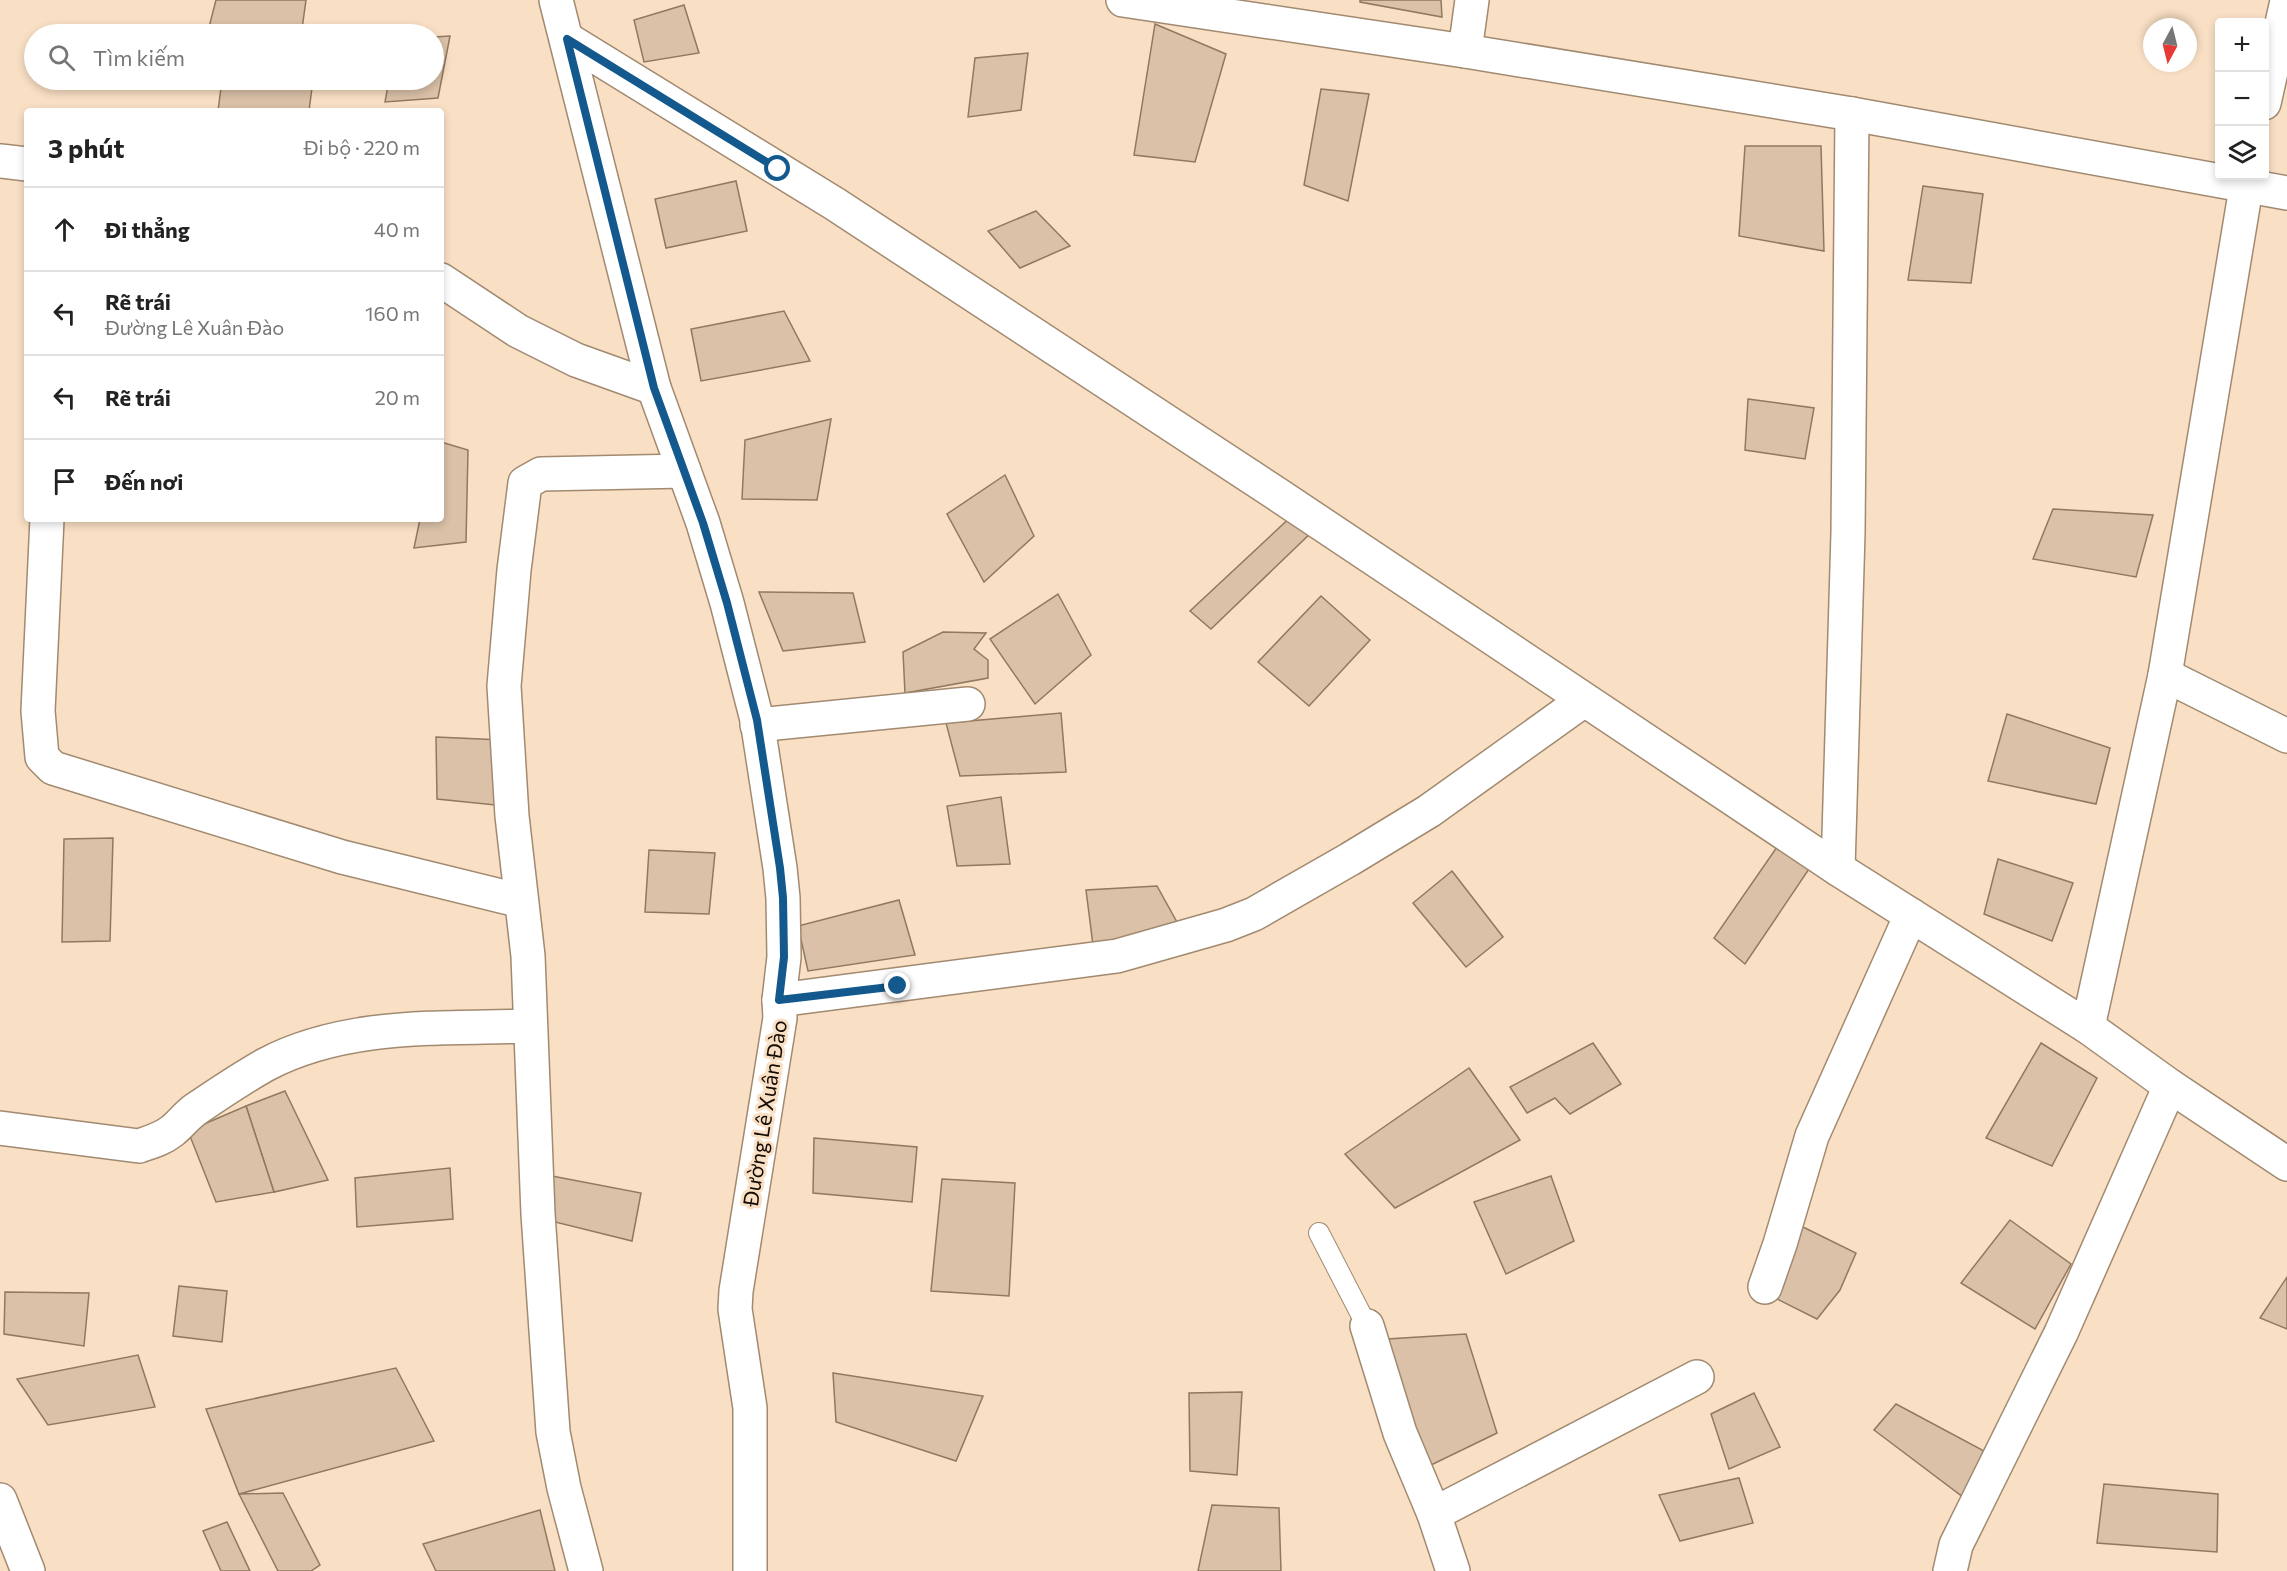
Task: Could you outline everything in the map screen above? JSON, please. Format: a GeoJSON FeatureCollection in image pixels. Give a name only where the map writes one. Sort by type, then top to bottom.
{"type":"FeatureCollection","features":[{"type":"Feature","properties":{"kind":"street"},"geometry":{"type":"LineString","coordinates":[[1123,0],[1465,51],[2215,175]]}},
{"type":"Feature","properties":{"kind":"street"},"geometry":{"type":"LineString","coordinates":[[1465,51],[1472,0]]}},
{"type":"Feature","properties":{"kind":"street"},"geometry":{"type":"LineString","coordinates":[[2269,84],[2287,1]]}},
{"type":"Feature","properties":{"kind":"street","name":"Đường Lê Xuân Đào"},"geometry":{"type":"LineString","coordinates":[[554,2],[567,39],[654,388],[703,523],[724,591],[757,725],[780,868],[784,957],[779,1000],[780,1018],[735,1309],[750,1408],[750,1571]]}},
{"type":"Feature","properties":{"kind":"street"},"geometry":{"type":"LineString","coordinates":[[567,39],[835,204],[1277,494],[1838,869],[2088,1027],[2170,1086],[2287,1164]]}},
{"type":"Feature","properties":{"kind":"street"},"geometry":{"type":"LineString","coordinates":[[1838,869],[1848,533],[1852,114]]}},
{"type":"Feature","properties":{"kind":"street"},"geometry":{"type":"LineString","coordinates":[[0,161],[24,164]]}},
{"type":"Feature","properties":{"kind":"street"},"geometry":{"type":"LineString","coordinates":[[2088,1027],[2165,675],[2247,180],[2287,193]]}},
{"type":"Feature","properties":{"kind":"street"},"geometry":{"type":"LineString","coordinates":[[444,282],[518,331],[576,360],[654,388]]}},
{"type":"Feature","properties":{"kind":"street"},"geometry":{"type":"LineString","coordinates":[[586,1571],[564,1488],[553,1432],[538,1214],[528,956],[512,816],[504,686],[514,570],[525,483],[541,474],[684,471]]}},
{"type":"Feature","properties":{"kind":"street"},"geometry":{"type":"LineString","coordinates":[[47,522],[38,711],[42,757],[53,768],[342,857],[521,901]]}},
{"type":"Feature","properties":{"kind":"street"},"geometry":{"type":"LineString","coordinates":[[2165,675],[2287,736]]}},
{"type":"Feature","properties":{"kind":"street"},"geometry":{"type":"LineString","coordinates":[[779,1000],[1117,956],[1226,925],[1254,914],[1429,811],[1584,700]]}},
{"type":"Feature","properties":{"kind":"street"},"geometry":{"type":"LineString","coordinates":[[757,725],[968,704]]}},
{"type":"Feature","properties":{"kind":"street"},"geometry":{"type":"LineString","coordinates":[[1765,1287],[1780,1245],[1812,1136],[1911,915]]}},
{"type":"Feature","properties":{"kind":"street"},"geometry":{"type":"LineString","coordinates":[[0,1128],[139,1146],[156,1141],[171,1132],[194,1110],[266,1065],[306,1047],[346,1036],[403,1030],[530,1026]]}},
{"type":"Feature","properties":{"kind":"street"},"geometry":{"type":"LineString","coordinates":[[1950,1571],[1956,1545],[2061,1333],[2170,1086]]}},
{"type":"Feature","properties":{"kind":"street"},"geometry":{"type":"LineString","coordinates":[[1367,1326],[1400,1432],[1434,1514],[1453,1571]]}},
{"type":"Feature","properties":{"kind":"street"},"geometry":{"type":"LineString","coordinates":[[1434,1514],[1697,1377]]}},
{"type":"Feature","properties":{"kind":"street"},"geometry":{"type":"LineString","coordinates":[[0,1500],[28,1571]]}},
{"type":"Feature","properties":{"kind":"lane"},"geometry":{"type":"LineString","coordinates":[[1319,1233],[1367,1326]]}},
{"type":"Feature","properties":{"kind":"building"},"geometry":{"type":"Polygon","coordinates":[[[216,0],[306,0],[303,24],[210,24],[216,0]]]}},
{"type":"Feature","properties":{"kind":"building"},"geometry":{"type":"Polygon","coordinates":[[[1360,0],[1441,0],[1442,17],[1360,2],[1360,0]]]}},
{"type":"Feature","properties":{"kind":"building"},"geometry":{"type":"Polygon","coordinates":[[[684,5],[699,53],[644,62],[634,20],[684,5]]]}},
{"type":"Feature","properties":{"kind":"building"},"geometry":{"type":"Polygon","coordinates":[[[1155,24],[1226,54],[1195,162],[1134,155],[1155,24]]]}},
{"type":"Feature","properties":{"kind":"building"},"geometry":{"type":"Polygon","coordinates":[[[444,36],[450,36],[444,67],[444,36]]]}},
{"type":"Feature","properties":{"kind":"building"},"geometry":{"type":"Polygon","coordinates":[[[1028,53],[1021,110],[968,117],[975,58],[1028,53]]]}},
{"type":"Feature","properties":{"kind":"building"},"geometry":{"type":"Polygon","coordinates":[[[1321,89],[1369,94],[1348,201],[1304,185],[1321,89]]]}},
{"type":"Feature","properties":{"kind":"building"},"geometry":{"type":"Polygon","coordinates":[[[221,90],[312,90],[309,108],[218,108],[221,90]]]}},
{"type":"Feature","properties":{"kind":"building"},"geometry":{"type":"Polygon","coordinates":[[[387,90],[440,90],[438,98],[385,102],[387,90]]]}},
{"type":"Feature","properties":{"kind":"building"},"geometry":{"type":"Polygon","coordinates":[[[1745,146],[1821,146],[1824,251],[1739,236],[1745,146]]]}},
{"type":"Feature","properties":{"kind":"building"},"geometry":{"type":"Polygon","coordinates":[[[736,181],[747,231],[666,248],[655,199],[736,181]]]}},
{"type":"Feature","properties":{"kind":"building"},"geometry":{"type":"Polygon","coordinates":[[[1923,186],[1983,194],[1971,283],[1908,280],[1923,186]]]}},
{"type":"Feature","properties":{"kind":"building"},"geometry":{"type":"Polygon","coordinates":[[[1036,211],[1070,246],[1020,268],[988,231],[1036,211]]]}},
{"type":"Feature","properties":{"kind":"building"},"geometry":{"type":"Polygon","coordinates":[[[784,311],[810,361],[701,381],[691,329],[784,311]]]}},
{"type":"Feature","properties":{"kind":"building"},"geometry":{"type":"Polygon","coordinates":[[[1748,399],[1814,408],[1805,459],[1745,450],[1748,399]]]}},
{"type":"Feature","properties":{"kind":"building"},"geometry":{"type":"Polygon","coordinates":[[[831,419],[817,500],[742,499],[745,440],[831,419]]]}},
{"type":"Feature","properties":{"kind":"building"},"geometry":{"type":"Polygon","coordinates":[[[444,443],[468,450],[466,542],[414,548],[419,522],[444,522],[444,443]]]}},
{"type":"Feature","properties":{"kind":"building"},"geometry":{"type":"Polygon","coordinates":[[[1005,475],[1034,536],[984,582],[947,514],[1005,475]]]}},
{"type":"Feature","properties":{"kind":"building"},"geometry":{"type":"Polygon","coordinates":[[[2053,509],[2153,515],[2136,577],[2033,559],[2053,509]]]}},
{"type":"Feature","properties":{"kind":"building"},"geometry":{"type":"Polygon","coordinates":[[[1295,513],[1315,529],[1211,629],[1190,611],[1295,513]]]}},
{"type":"Feature","properties":{"kind":"building"},"geometry":{"type":"Polygon","coordinates":[[[759,592],[853,593],[865,642],[783,651],[759,592]]]}},
{"type":"Feature","properties":{"kind":"building"},"geometry":{"type":"Polygon","coordinates":[[[1058,594],[1091,655],[1035,704],[990,639],[1058,594]]]}},
{"type":"Feature","properties":{"kind":"building"},"geometry":{"type":"Polygon","coordinates":[[[1321,596],[1370,640],[1309,706],[1258,662],[1321,596]]]}},
{"type":"Feature","properties":{"kind":"building"},"geometry":{"type":"Polygon","coordinates":[[[943,632],[986,633],[974,649],[988,660],[988,678],[905,693],[903,652],[943,632]]]}},
{"type":"Feature","properties":{"kind":"building"},"geometry":{"type":"Polygon","coordinates":[[[1061,713],[1066,772],[960,776],[946,723],[1061,713]]]}},
{"type":"Feature","properties":{"kind":"building"},"geometry":{"type":"Polygon","coordinates":[[[2007,714],[2110,748],[2096,804],[1988,781],[2007,714]]]}},
{"type":"Feature","properties":{"kind":"building"},"geometry":{"type":"Polygon","coordinates":[[[436,737],[502,740],[505,806],[437,799],[436,737]]]}},
{"type":"Feature","properties":{"kind":"building"},"geometry":{"type":"Polygon","coordinates":[[[1001,797],[1010,864],[957,866],[947,806],[1001,797]]]}},
{"type":"Feature","properties":{"kind":"building"},"geometry":{"type":"Polygon","coordinates":[[[113,838],[110,941],[62,942],[64,839],[113,838]]]}},
{"type":"Feature","properties":{"kind":"building"},"geometry":{"type":"Polygon","coordinates":[[[1777,847],[1809,869],[1745,964],[1714,938],[1777,847]]]}},
{"type":"Feature","properties":{"kind":"building"},"geometry":{"type":"Polygon","coordinates":[[[649,850],[715,853],[709,914],[645,912],[649,850]]]}},
{"type":"Feature","properties":{"kind":"building"},"geometry":{"type":"Polygon","coordinates":[[[1998,859],[2073,883],[2052,941],[1984,914],[1998,859]]]}},
{"type":"Feature","properties":{"kind":"building"},"geometry":{"type":"Polygon","coordinates":[[[1452,871],[1503,937],[1466,967],[1413,903],[1452,871]]]}},
{"type":"Feature","properties":{"kind":"building"},"geometry":{"type":"Polygon","coordinates":[[[1157,886],[1178,924],[1093,945],[1086,890],[1157,886]]]}},
{"type":"Feature","properties":{"kind":"building"},"geometry":{"type":"Polygon","coordinates":[[[899,900],[915,955],[808,971],[798,926],[899,900]]]}},
{"type":"Feature","properties":{"kind":"building"},"geometry":{"type":"Polygon","coordinates":[[[1593,1043],[1621,1084],[1570,1114],[1555,1098],[1527,1113],[1510,1087],[1593,1043]]]}},
{"type":"Feature","properties":{"kind":"building"},"geometry":{"type":"Polygon","coordinates":[[[2041,1043],[2097,1078],[2052,1166],[1986,1138],[2041,1043]]]}},
{"type":"Feature","properties":{"kind":"building"},"geometry":{"type":"Polygon","coordinates":[[[1469,1068],[1520,1140],[1395,1208],[1345,1154],[1469,1068]]]}},
{"type":"Feature","properties":{"kind":"building"},"geometry":{"type":"Polygon","coordinates":[[[285,1091],[328,1180],[274,1192],[246,1106],[285,1091]]]}},
{"type":"Feature","properties":{"kind":"building"},"geometry":{"type":"Polygon","coordinates":[[[246,1106],[274,1192],[216,1202],[188,1131],[246,1106]]]}},
{"type":"Feature","properties":{"kind":"building"},"geometry":{"type":"Polygon","coordinates":[[[814,1138],[917,1147],[912,1202],[813,1193],[814,1138]]]}},
{"type":"Feature","properties":{"kind":"building"},"geometry":{"type":"Polygon","coordinates":[[[450,1168],[453,1219],[357,1227],[355,1178],[450,1168]]]}},
{"type":"Feature","properties":{"kind":"building"},"geometry":{"type":"Polygon","coordinates":[[[552,1176],[641,1193],[632,1241],[555,1222],[552,1176]]]}},
{"type":"Feature","properties":{"kind":"building"},"geometry":{"type":"Polygon","coordinates":[[[1551,1176],[1574,1241],[1506,1274],[1474,1202],[1551,1176]]]}},
{"type":"Feature","properties":{"kind":"building"},"geometry":{"type":"Polygon","coordinates":[[[942,1179],[1015,1183],[1009,1296],[931,1291],[942,1179]]]}},
{"type":"Feature","properties":{"kind":"building"},"geometry":{"type":"Polygon","coordinates":[[[2010,1220],[2071,1264],[2035,1329],[1961,1283],[2010,1220]]]}},
{"type":"Feature","properties":{"kind":"building"},"geometry":{"type":"Polygon","coordinates":[[[1803,1227],[1856,1253],[1840,1290],[1817,1319],[1773,1297],[1803,1227]]]}},
{"type":"Feature","properties":{"kind":"building"},"geometry":{"type":"Polygon","coordinates":[[[2287,1277],[2287,1329],[2260,1318],[2287,1277]]]}},
{"type":"Feature","properties":{"kind":"building"},"geometry":{"type":"Polygon","coordinates":[[[179,1286],[227,1291],[222,1342],[173,1336],[179,1286]]]}},
{"type":"Feature","properties":{"kind":"building"},"geometry":{"type":"Polygon","coordinates":[[[5,1292],[89,1293],[84,1346],[4,1334],[5,1292]]]}},
{"type":"Feature","properties":{"kind":"building"},"geometry":{"type":"Polygon","coordinates":[[[1466,1334],[1497,1433],[1427,1467],[1372,1340],[1466,1334]]]}},
{"type":"Feature","properties":{"kind":"building"},"geometry":{"type":"Polygon","coordinates":[[[138,1355],[155,1407],[48,1425],[17,1379],[138,1355]]]}},
{"type":"Feature","properties":{"kind":"building"},"geometry":{"type":"Polygon","coordinates":[[[396,1368],[434,1441],[239,1494],[206,1409],[396,1368]]]}},
{"type":"Feature","properties":{"kind":"building"},"geometry":{"type":"Polygon","coordinates":[[[833,1373],[983,1396],[956,1461],[836,1422],[833,1373]]]}},
{"type":"Feature","properties":{"kind":"building"},"geometry":{"type":"Polygon","coordinates":[[[1242,1392],[1237,1475],[1190,1471],[1189,1393],[1242,1392]]]}},
{"type":"Feature","properties":{"kind":"building"},"geometry":{"type":"Polygon","coordinates":[[[1754,1393],[1780,1447],[1729,1469],[1711,1414],[1754,1393]]]}},
{"type":"Feature","properties":{"kind":"building"},"geometry":{"type":"Polygon","coordinates":[[[1896,1404],[1986,1452],[1967,1500],[1874,1430],[1896,1404]]]}},
{"type":"Feature","properties":{"kind":"building"},"geometry":{"type":"Polygon","coordinates":[[[1739,1478],[1753,1523],[1680,1541],[1659,1495],[1739,1478]]]}},
{"type":"Feature","properties":{"kind":"building"},"geometry":{"type":"Polygon","coordinates":[[[2104,1484],[2218,1494],[2217,1552],[2097,1543],[2104,1484]]]}},
{"type":"Feature","properties":{"kind":"building"},"geometry":{"type":"Polygon","coordinates":[[[283,1493],[320,1565],[311,1571],[278,1571],[239,1494],[283,1493]]]}},
{"type":"Feature","properties":{"kind":"building"},"geometry":{"type":"Polygon","coordinates":[[[1212,1505],[1279,1508],[1281,1571],[1198,1571],[1212,1505]]]}},
{"type":"Feature","properties":{"kind":"building"},"geometry":{"type":"Polygon","coordinates":[[[540,1510],[555,1571],[436,1571],[423,1544],[540,1510]]]}},
{"type":"Feature","properties":{"kind":"building"},"geometry":{"type":"Polygon","coordinates":[[[227,1522],[250,1571],[221,1571],[203,1531],[227,1522]]]}},
{"type":"Feature","properties":{"kind":"route"},"geometry":{"type":"LineString","coordinates":[[778,169],[567,39],[654,388],[703,523],[727,603],[757,720],[783,898],[784,957],[779,1000],[898,986]]}}]}
